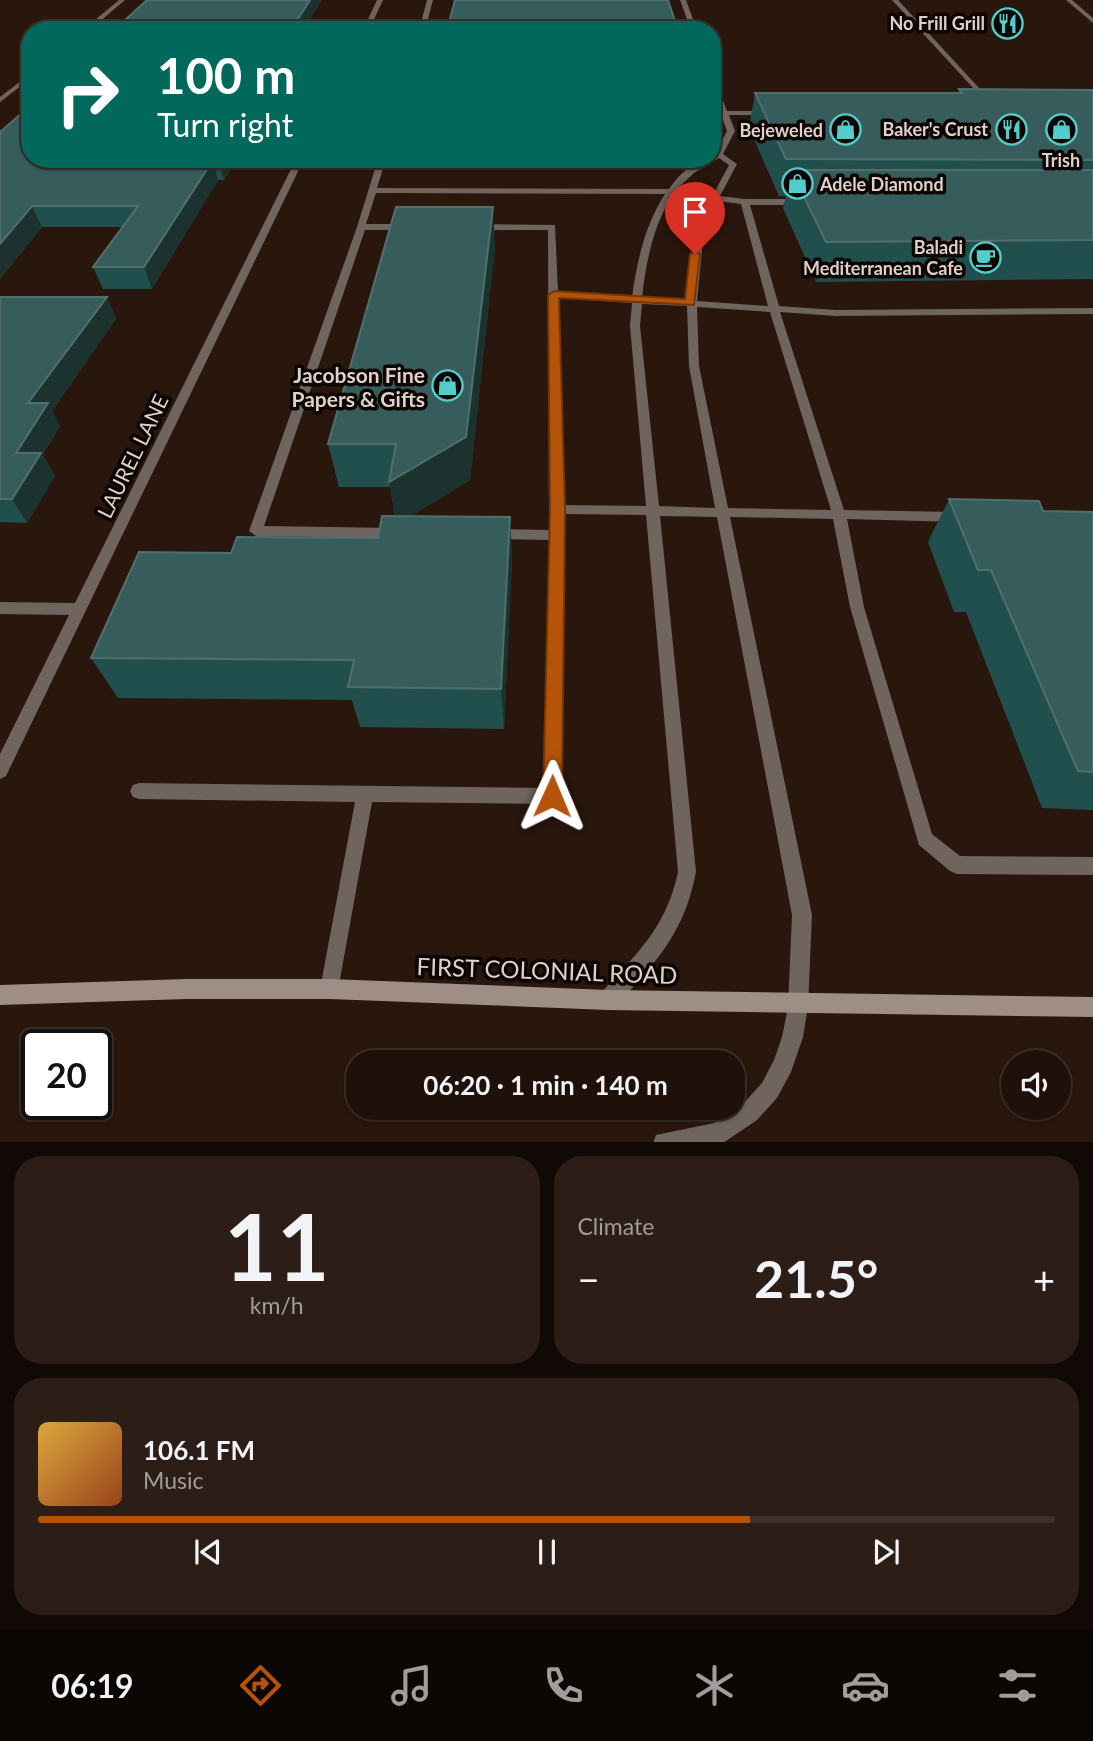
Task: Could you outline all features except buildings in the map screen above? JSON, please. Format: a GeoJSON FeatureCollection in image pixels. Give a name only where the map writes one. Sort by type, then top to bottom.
{"type":"FeatureCollection","features":[{"type":"Feature","properties":{"kind":"main road","name":"FIRST COLONIAL ROAD"},"geometry":{"type":"LineString","coordinates":[[0,995],[186,989],[330,989],[608,1000],[1093,1007]]}},
{"type":"Feature","properties":{"kind":"street"},"geometry":{"type":"LineString","coordinates":[[97,21],[122,0]]}},
{"type":"Feature","properties":{"kind":"street"},"geometry":{"type":"LineString","coordinates":[[370,21],[380,0]]}},
{"type":"Feature","properties":{"kind":"street"},"geometry":{"type":"LineString","coordinates":[[424,21],[430,0]]}},
{"type":"Feature","properties":{"kind":"street"},"geometry":{"type":"LineString","coordinates":[[684,0],[691,21]]}},
{"type":"Feature","properties":{"kind":"street"},"geometry":{"type":"LineString","coordinates":[[894,0],[1000,113]]}},
{"type":"Feature","properties":{"kind":"street"},"geometry":{"type":"LineString","coordinates":[[1069,0],[1093,21]]}},
{"type":"Feature","properties":{"kind":"street"},"geometry":{"type":"LineString","coordinates":[[0,100],[21,83]]}},
{"type":"Feature","properties":{"kind":"street"},"geometry":{"type":"LineString","coordinates":[[721,104],[731,131],[721,146]]}},
{"type":"Feature","properties":{"kind":"street"},"geometry":{"type":"LineString","coordinates":[[724,113],[779,113]]}},
{"type":"Feature","properties":{"kind":"street"},"geometry":{"type":"LineString","coordinates":[[669,1142],[720,1132],[754,1111],[774,1087],[801,1003],[802,915],[725,512],[694,366],[690,303],[695,254],[705,219],[733,164],[721,160]]}},
{"type":"Feature","properties":{"kind":"street","name":"LAUREL LANE"},"geometry":{"type":"LineString","coordinates":[[0,771],[296,168]]}},
{"type":"Feature","properties":{"kind":"street"},"geometry":{"type":"LineString","coordinates":[[379,168],[256,531],[406,533]]}},
{"type":"Feature","properties":{"kind":"street"},"geometry":{"type":"LineString","coordinates":[[608,1000],[670,930],[682,903],[687,872],[635,326],[636,300],[650,236],[671,192],[696,168]]}},
{"type":"Feature","properties":{"kind":"street"},"geometry":{"type":"LineString","coordinates":[[372,190],[671,192],[745,202],[815,202]]}},
{"type":"Feature","properties":{"kind":"street"},"geometry":{"type":"LineString","coordinates":[[745,202],[774,308],[839,514],[857,607],[925,839],[957,865],[1093,866]]}},
{"type":"Feature","properties":{"kind":"street"},"geometry":{"type":"LineString","coordinates":[[361,227],[416,227]]}},
{"type":"Feature","properties":{"kind":"street"},"geometry":{"type":"LineString","coordinates":[[139,791],[552,796],[557,509],[552,227],[457,227]]}},
{"type":"Feature","properties":{"kind":"street"},"geometry":{"type":"LineString","coordinates":[[554,295],[835,313],[1093,311]]}},
{"type":"Feature","properties":{"kind":"street"},"geometry":{"type":"LineString","coordinates":[[557,509],[970,517]]}},
{"type":"Feature","properties":{"kind":"street"},"geometry":{"type":"LineString","coordinates":[[474,534],[556,535]]}},
{"type":"Feature","properties":{"kind":"street"},"geometry":{"type":"LineString","coordinates":[[0,608],[78,609]]}},
{"type":"Feature","properties":{"kind":"street"},"geometry":{"type":"LineString","coordinates":[[330,989],[365,794]]}},
{"type":"Feature","properties":{"kind":"place","name":"No Frill Grill"},"geometry":{"type":"Point","coordinates":[1008,23]}},
{"type":"Feature","properties":{"kind":"place","name":"Baker's Crust"},"geometry":{"type":"Point","coordinates":[1011,129]}},
{"type":"Feature","properties":{"kind":"place","name":"Trish"},"geometry":{"type":"Point","coordinates":[1061,129]}},
{"type":"Feature","properties":{"kind":"place","name":"Bejeweled"},"geometry":{"type":"Point","coordinates":[846,130]}},
{"type":"Feature","properties":{"kind":"place","name":"Adele Diamond"},"geometry":{"type":"Point","coordinates":[797,184]}},
{"type":"Feature","properties":{"kind":"place","name":"Baladi Mediterranean Cafe"},"geometry":{"type":"Point","coordinates":[986,257]}},
{"type":"Feature","properties":{"kind":"place","name":"Jacobson Fine Papers & Gifts"},"geometry":{"type":"Point","coordinates":[448,386]}},
{"type":"Feature","properties":{"kind":"route"},"geometry":{"type":"LineString","coordinates":[[552,796],[557,509],[554,295],[690,303],[695,254]]}}]}
